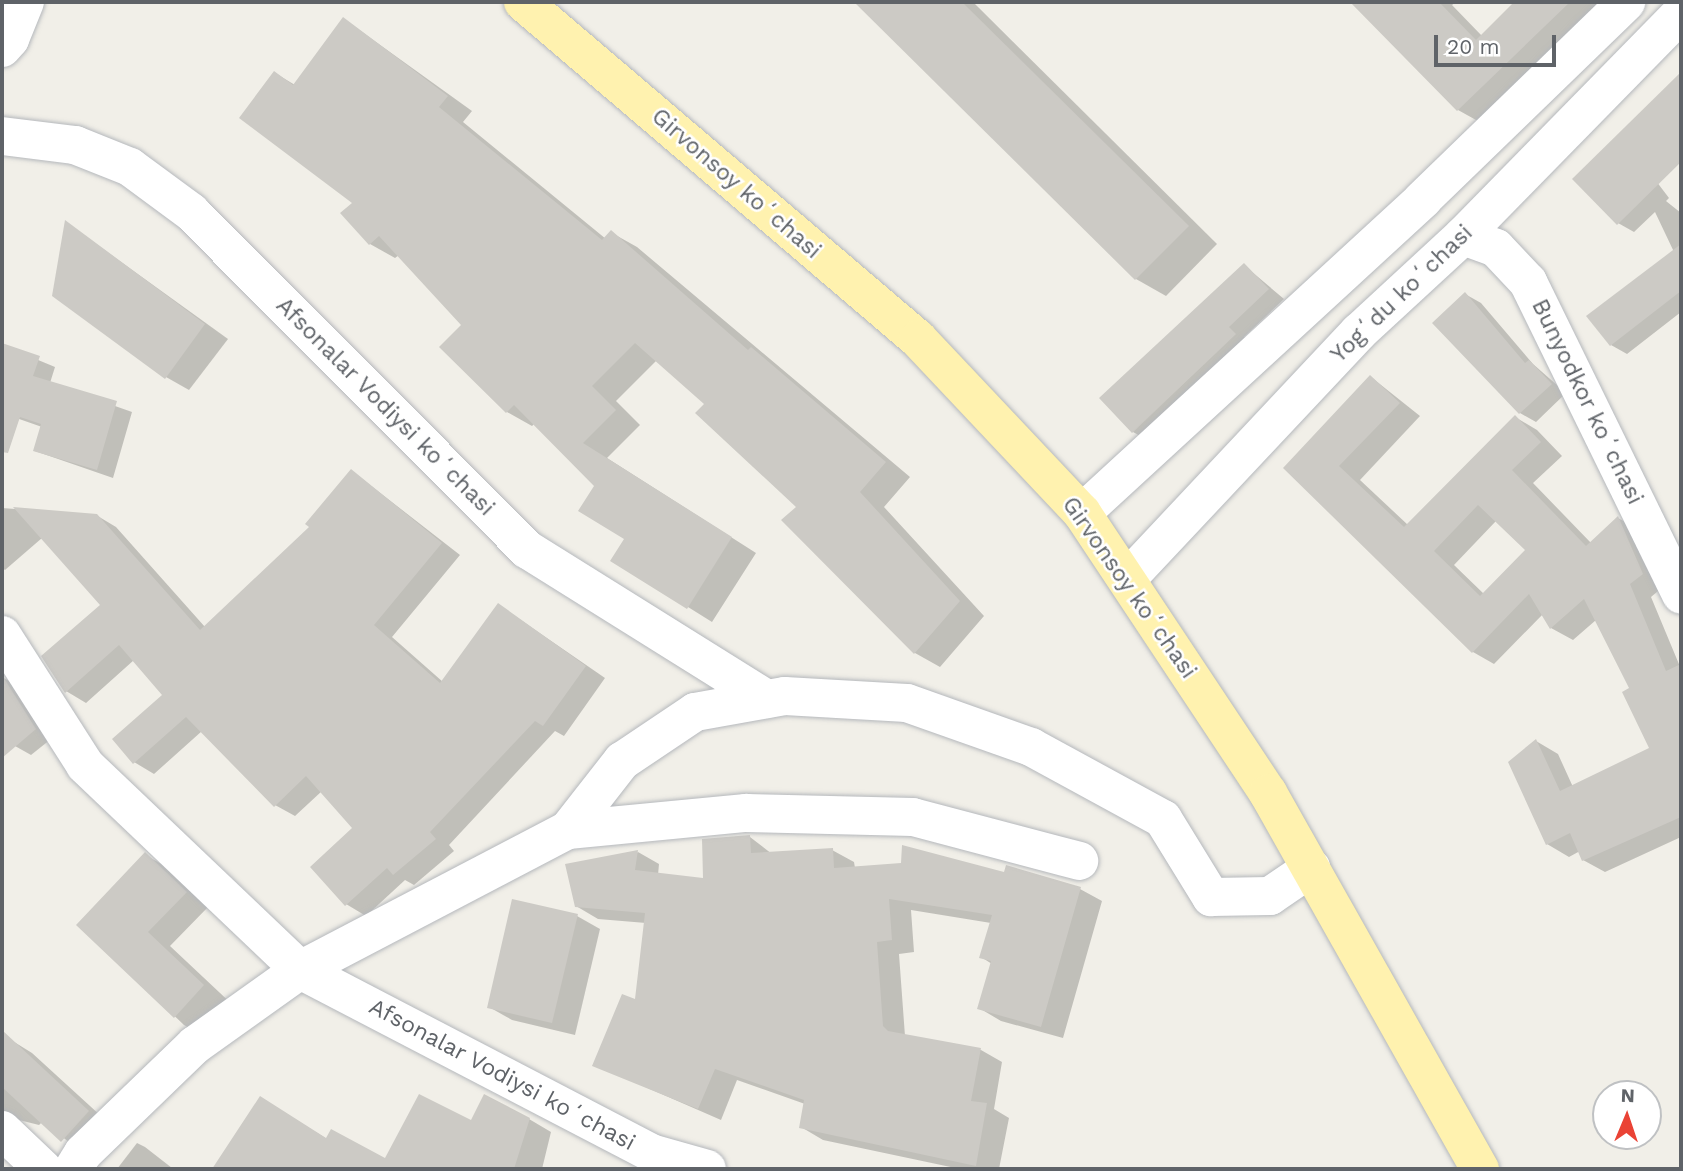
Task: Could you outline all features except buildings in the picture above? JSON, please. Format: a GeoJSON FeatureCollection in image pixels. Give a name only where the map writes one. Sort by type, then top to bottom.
{"type":"FeatureCollection","features":[{"type":"Feature","properties":{"kind":"main road","name":"Girvonsoy koʻchasi"},"geometry":{"type":"LineString","coordinates":[[523,2],[918,339],[1082,513],[1268,793],[1480,1169]]}},
{"type":"Feature","properties":{"kind":"street"},"geometry":{"type":"LineString","coordinates":[[2,48],[10,40],[25,2]]}},
{"type":"Feature","properties":{"kind":"street"},"geometry":{"type":"LineString","coordinates":[[1082,513],[1423,199],[1626,2]]}},
{"type":"Feature","properties":{"kind":"street","name":"Yogʻdu koʻchasi"},"geometry":{"type":"LineString","coordinates":[[1127,579],[1359,332],[1463,236],[1681,13]]}},
{"type":"Feature","properties":{"kind":"street","name":"Afsonalar Vodiysi koʻchasi"},"geometry":{"type":"LineString","coordinates":[[2,136],[75,145],[130,167],[191,212],[527,550],[766,699]]}},
{"type":"Feature","properties":{"kind":"street","name":"Bunyodkor koʻchasi"},"geometry":{"type":"LineString","coordinates":[[1463,236],[1496,248],[1528,282],[1677,575]]}},
{"type":"Feature","properties":{"kind":"street","name":"Afsonalar Vodiysi koʻchasi"},"geometry":{"type":"LineString","coordinates":[[2,635],[85,765],[300,970],[654,1154],[707,1169]]}},
{"type":"Feature","properties":{"kind":"street"},"geometry":{"type":"LineString","coordinates":[[568,830],[622,761],[695,712],[785,696],[907,703],[1031,747],[1163,819],[1211,897],[1270,896],[1311,868]]}},
{"type":"Feature","properties":{"kind":"street"},"geometry":{"type":"LineString","coordinates":[[74,1169],[83,1153],[195,1045],[300,970],[568,830],[746,813],[913,817],[1079,861]]}},
{"type":"Feature","properties":{"kind":"street"},"geometry":{"type":"LineString","coordinates":[[2,1130],[43,1169]]}}]}
